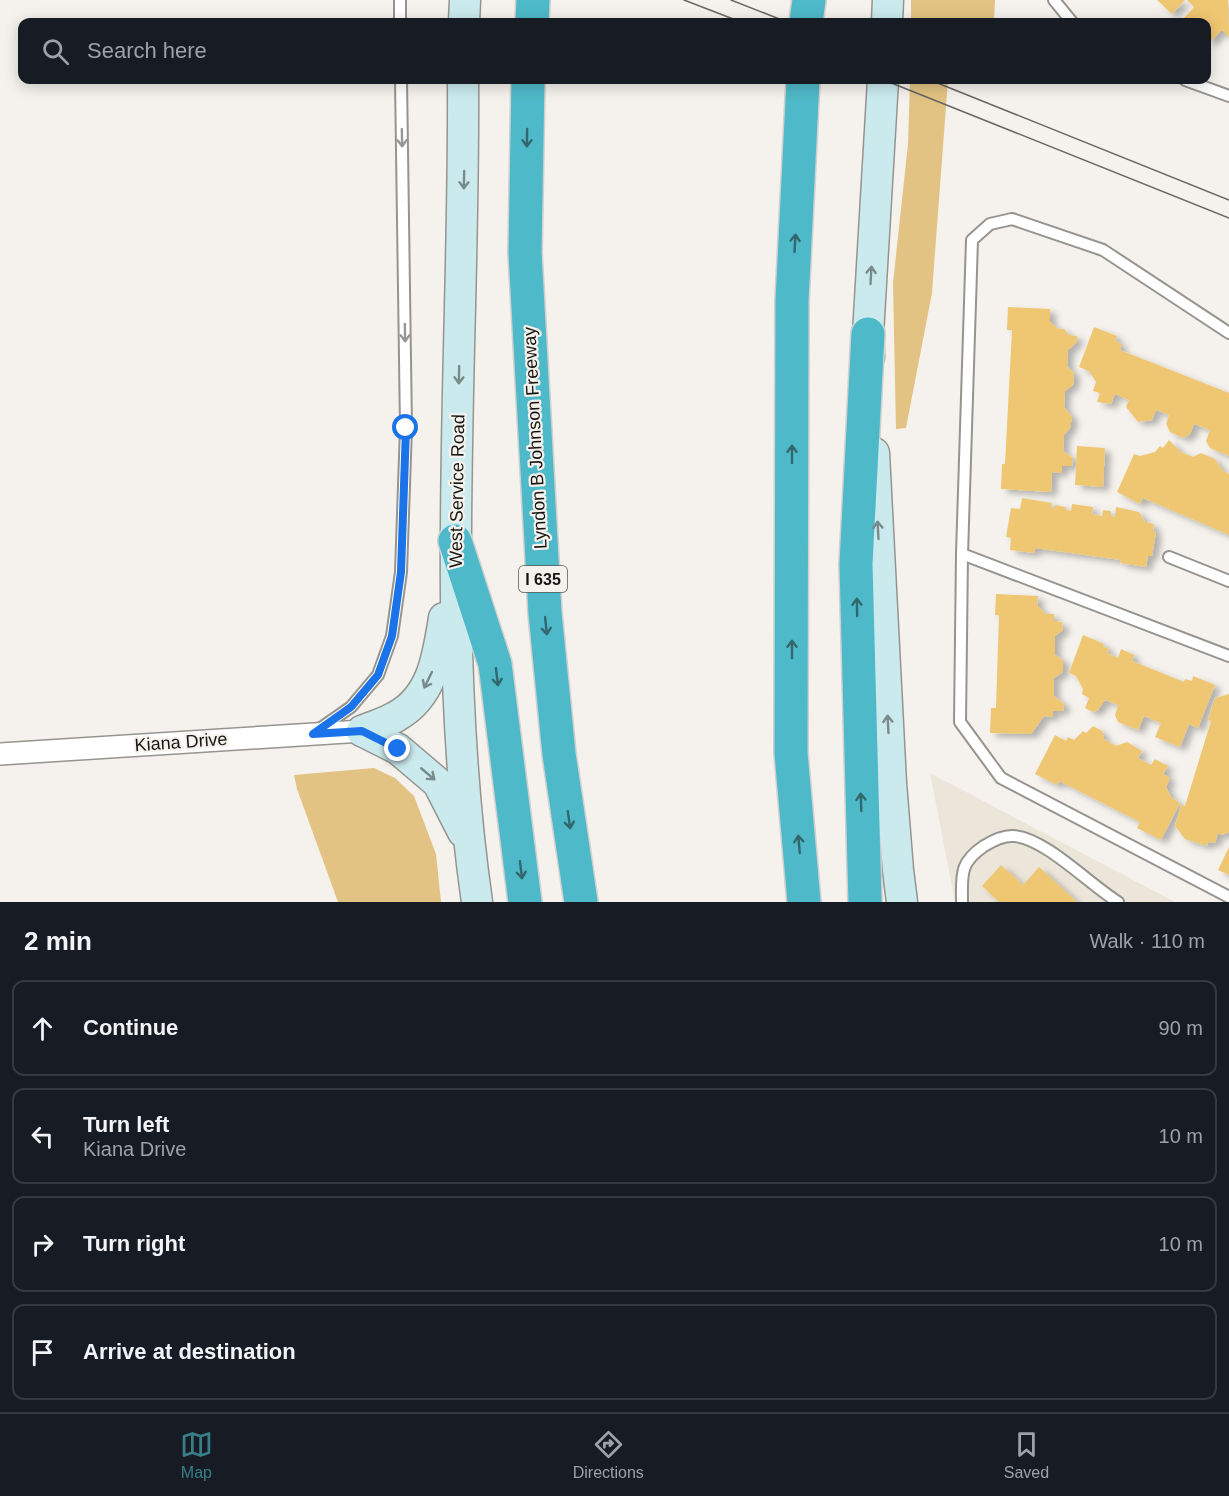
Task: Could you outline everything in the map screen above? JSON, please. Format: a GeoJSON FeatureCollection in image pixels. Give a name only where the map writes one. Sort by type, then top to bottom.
{"type":"FeatureCollection","features":[{"type":"Feature","properties":{"kind":"highway"},"geometry":{"type":"LineString","coordinates":[[532,18],[533,0]]}},
{"type":"Feature","properties":{"kind":"highway"},"geometry":{"type":"LineString","coordinates":[[807,18],[809,0]]}},
{"type":"Feature","properties":{"kind":"highway","name":"Lyndon B Johnson Freeway"},"geometry":{"type":"LineString","coordinates":[[528,84],[525,254],[545,613],[559,754],[581,902]]}},
{"type":"Feature","properties":{"kind":"highway"},"geometry":{"type":"LineString","coordinates":[[803,84],[792,301],[791,753],[804,902]]}},
{"type":"Feature","properties":{"kind":"highway"},"geometry":{"type":"LineString","coordinates":[[865,902],[856,564],[868,334]]}},
{"type":"Feature","properties":{"kind":"highway"},"geometry":{"type":"LineString","coordinates":[[455,541],[495,664],[525,902]]}},
{"type":"Feature","properties":{"kind":"main road"},"geometry":{"type":"LineString","coordinates":[[464,18],[465,0]]}},
{"type":"Feature","properties":{"kind":"main road"},"geometry":{"type":"LineString","coordinates":[[887,18],[888,0]]}},
{"type":"Feature","properties":{"kind":"main road","name":"West Service Road"},"geometry":{"type":"LineString","coordinates":[[464,84],[455,541],[459,688],[469,842],[477,902]]}},
{"type":"Feature","properties":{"kind":"main road"},"geometry":{"type":"LineString","coordinates":[[883,84],[868,334],[891,783],[902,902]]}},
{"type":"Feature","properties":{"kind":"main road"},"geometry":{"type":"LineString","coordinates":[[362,731],[398,716],[421,695],[436,664],[455,541]]}},
{"type":"Feature","properties":{"kind":"main road"},"geometry":{"type":"LineString","coordinates":[[362,731],[398,749],[438,783],[469,842]]}},
{"type":"Feature","properties":{"kind":"street","name":"Kiana Drive"},"geometry":{"type":"LineString","coordinates":[[0,754],[362,731]]}},
{"type":"Feature","properties":{"kind":"lane"},"geometry":{"type":"LineString","coordinates":[[400,0],[400,18]]}},
{"type":"Feature","properties":{"kind":"lane"},"geometry":{"type":"LineString","coordinates":[[1054,0],[1069,18]]}},
{"type":"Feature","properties":{"kind":"lane"},"geometry":{"type":"LineString","coordinates":[[313,734],[351,707],[378,675],[394,626],[401,572],[406,428],[401,84]]}},
{"type":"Feature","properties":{"kind":"lane"},"geometry":{"type":"LineString","coordinates":[[1196,84],[1229,96]]}},
{"type":"Feature","properties":{"kind":"lane"},"geometry":{"type":"LineString","coordinates":[[1229,333],[1102,250],[1012,219],[990,224],[972,240],[962,554],[960,722],[1001,778],[1229,897]]}},
{"type":"Feature","properties":{"kind":"lane"},"geometry":{"type":"LineString","coordinates":[[962,554],[1229,656]]}},
{"type":"Feature","properties":{"kind":"lane"},"geometry":{"type":"LineString","coordinates":[[1168,557],[1229,581]]}},
{"type":"Feature","properties":{"kind":"lane"},"geometry":{"type":"LineString","coordinates":[[962,902],[962,870],[970,858],[996,839],[1013,836],[1030,841],[1052,854],[1118,902]]}},
{"type":"Feature","properties":{"kind":"shaded area"},"geometry":{"type":"Polygon","coordinates":[[[911,0],[995,0],[994,18],[911,18],[911,0]]]}},
{"type":"Feature","properties":{"kind":"shaded area"},"geometry":{"type":"Polygon","coordinates":[[[910,84],[948,84],[932,293],[906,428],[896,429],[893,283],[908,144],[910,84]]]}},
{"type":"Feature","properties":{"kind":"shaded area"},"geometry":{"type":"Polygon","coordinates":[[[374,768],[395,778],[414,796],[436,854],[441,902],[338,902],[294,775],[374,768]]]}},
{"type":"Feature","properties":{"kind":"shaded area"},"geometry":{"type":"Polygon","coordinates":[[[930,773],[1175,902],[955,902],[930,773]]]}},
{"type":"Feature","properties":{"kind":"building"},"geometry":{"type":"Polygon","coordinates":[[[1157,0],[1185,0],[1172,14],[1157,0]]]}},
{"type":"Feature","properties":{"kind":"building"},"geometry":{"type":"Polygon","coordinates":[[[1187,0],[1228,0],[1229,37],[1222,30],[1211,41],[1211,18],[1184,18],[1194,7],[1187,0]]]}},
{"type":"Feature","properties":{"kind":"building"},"geometry":{"type":"Polygon","coordinates":[[[1008,307],[1050,309],[1050,322],[1059,329],[1064,329],[1069,335],[1077,336],[1077,342],[1068,350],[1067,366],[1074,373],[1073,385],[1065,391],[1064,407],[1072,417],[1070,428],[1064,435],[1063,451],[1073,458],[1072,466],[1062,466],[1062,473],[1052,472],[1051,492],[1001,489],[1002,464],[1005,464],[1012,330],[1007,330],[1008,307]]]}},
{"type":"Feature","properties":{"kind":"building"},"geometry":{"type":"Polygon","coordinates":[[[1094,327],[1117,336],[1115,341],[1122,344],[1120,350],[1229,393],[1229,456],[1210,448],[1206,441],[1210,430],[1194,424],[1190,434],[1184,438],[1170,432],[1166,424],[1169,415],[1156,410],[1152,420],[1138,422],[1126,407],[1129,400],[1115,394],[1111,404],[1097,402],[1100,393],[1093,391],[1096,382],[1089,371],[1079,367],[1094,327]]]}},
{"type":"Feature","properties":{"kind":"building"},"geometry":{"type":"Polygon","coordinates":[[[1169,440],[1181,452],[1193,457],[1201,453],[1215,459],[1223,471],[1229,474],[1229,535],[1143,498],[1140,504],[1117,492],[1134,454],[1140,456],[1155,452],[1160,446],[1163,448],[1169,440]]]}},
{"type":"Feature","properties":{"kind":"building"},"geometry":{"type":"Polygon","coordinates":[[[1077,446],[1105,448],[1103,487],[1075,485],[1077,446]]]}},
{"type":"Feature","properties":{"kind":"building"},"geometry":{"type":"Polygon","coordinates":[[[1022,498],[1052,503],[1051,508],[1055,505],[1066,507],[1066,510],[1071,511],[1072,504],[1093,507],[1092,514],[1102,516],[1103,510],[1111,511],[1111,516],[1115,517],[1116,507],[1139,512],[1145,522],[1154,524],[1153,531],[1156,532],[1152,556],[1148,556],[1146,567],[1120,563],[1121,560],[1035,548],[1035,553],[1010,550],[1011,538],[1006,537],[1011,508],[1020,509],[1022,498]]]}},
{"type":"Feature","properties":{"kind":"building"},"geometry":{"type":"Polygon","coordinates":[[[996,594],[1038,596],[1037,605],[1046,614],[1054,614],[1054,621],[1062,622],[1063,630],[1055,636],[1055,655],[1063,660],[1063,672],[1054,678],[1054,696],[1064,704],[1063,711],[1053,711],[1053,717],[1044,716],[1031,734],[990,733],[991,708],[996,708],[999,615],[995,615],[996,594]]]}},
{"type":"Feature","properties":{"kind":"building"},"geometry":{"type":"Polygon","coordinates":[[[1083,635],[1104,644],[1103,646],[1109,649],[1107,653],[1118,658],[1121,649],[1134,655],[1132,661],[1184,682],[1185,679],[1192,681],[1193,676],[1215,685],[1198,728],[1189,724],[1180,747],[1155,737],[1161,723],[1144,716],[1138,730],[1118,722],[1115,715],[1118,705],[1105,700],[1098,710],[1093,712],[1085,708],[1089,698],[1082,694],[1083,689],[1076,676],[1069,673],[1083,635]]]}},
{"type":"Feature","properties":{"kind":"building"},"geometry":{"type":"Polygon","coordinates":[[[1229,694],[1229,832],[1222,835],[1218,833],[1215,843],[1208,842],[1207,846],[1185,839],[1175,826],[1181,805],[1185,806],[1211,721],[1208,720],[1215,698],[1229,694]]]}},
{"type":"Feature","properties":{"kind":"building"},"geometry":{"type":"Polygon","coordinates":[[[1093,726],[1102,731],[1104,739],[1116,746],[1127,742],[1142,751],[1138,758],[1151,765],[1155,759],[1168,766],[1163,774],[1170,778],[1166,787],[1171,797],[1180,803],[1161,840],[1137,828],[1140,822],[1059,781],[1057,785],[1035,774],[1055,735],[1066,741],[1068,737],[1074,740],[1083,731],[1086,733],[1093,726]]]}},
{"type":"Feature","properties":{"kind":"building"},"geometry":{"type":"Polygon","coordinates":[[[1229,847],[1229,875],[1218,870],[1229,847]]]}},
{"type":"Feature","properties":{"kind":"building"},"geometry":{"type":"Polygon","coordinates":[[[1001,865],[1023,885],[1039,867],[1077,902],[999,902],[982,886],[1001,865]]]}},
{"type":"Feature","properties":{"kind":"tram line"},"geometry":{"type":"LineString","coordinates":[[684,0],[731,18]]}},
{"type":"Feature","properties":{"kind":"tram line"},"geometry":{"type":"LineString","coordinates":[[731,0],[777,18]]}},
{"type":"Feature","properties":{"kind":"tram line"},"geometry":{"type":"LineString","coordinates":[[894,84],[1229,218]]}},
{"type":"Feature","properties":{"kind":"tram line"},"geometry":{"type":"LineString","coordinates":[[940,84],[1229,200]]}},
{"type":"Feature","properties":{"kind":"route"},"geometry":{"type":"LineString","coordinates":[[398,749],[362,731],[313,734],[351,707],[378,675],[392,636],[401,572],[406,428]]}}]}
